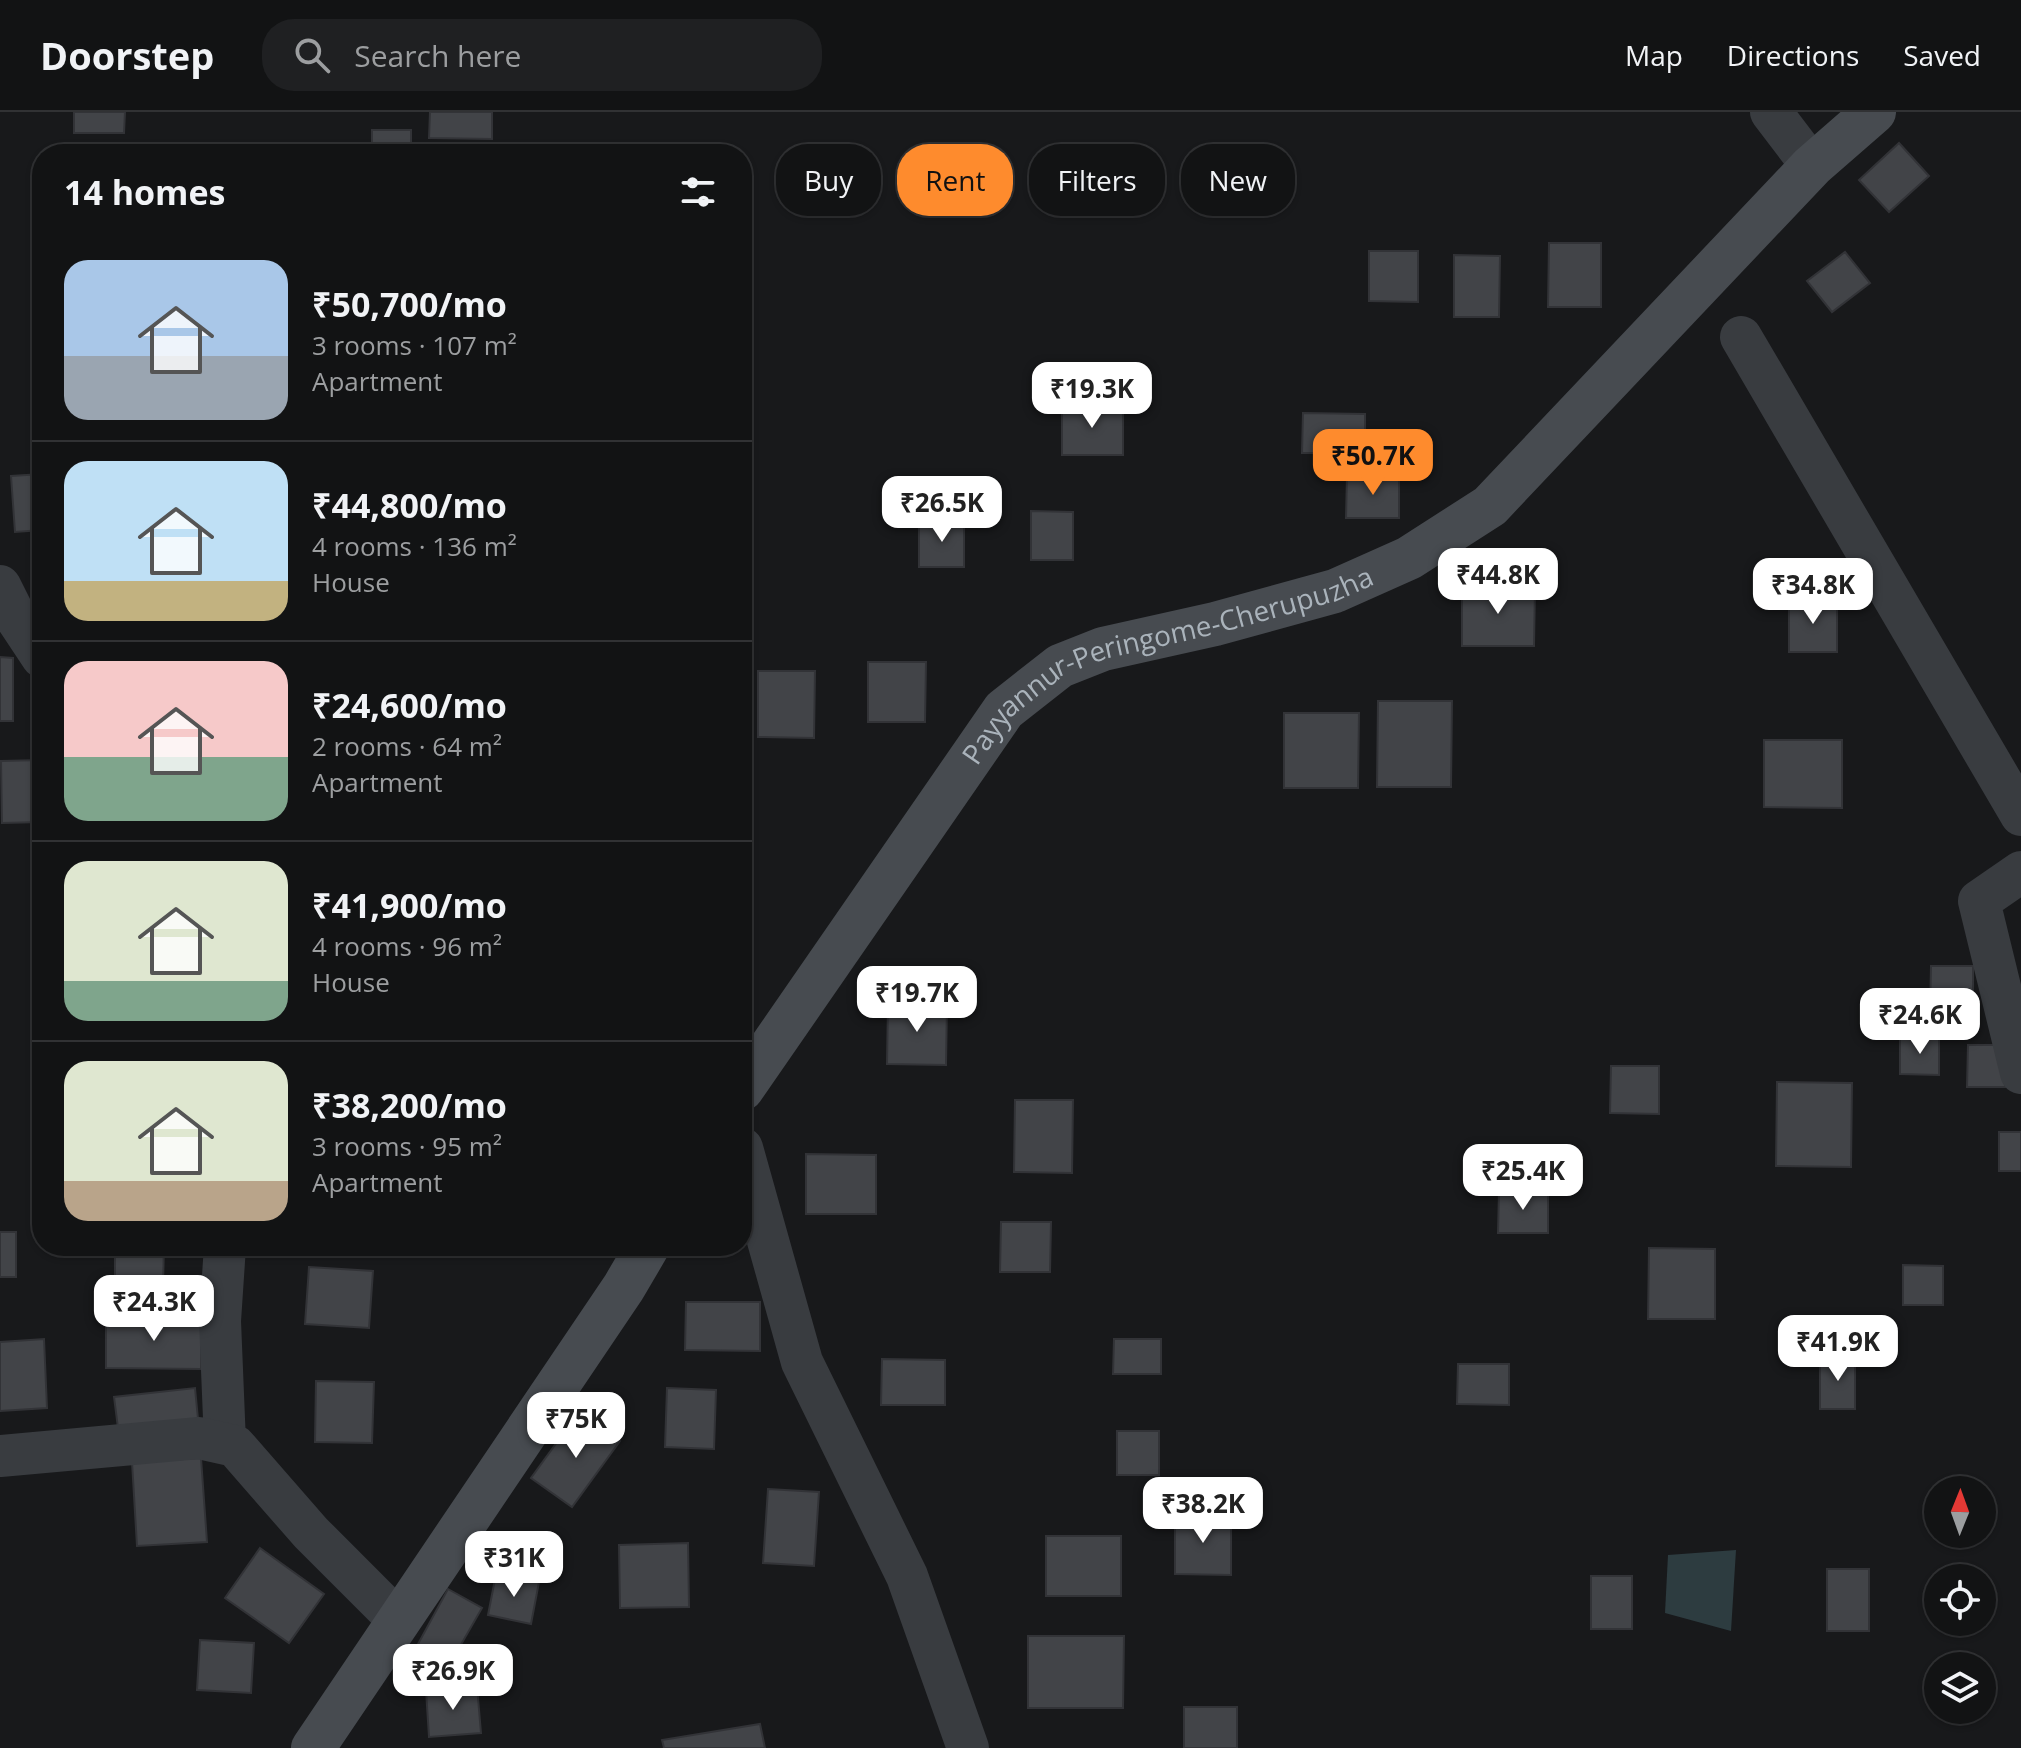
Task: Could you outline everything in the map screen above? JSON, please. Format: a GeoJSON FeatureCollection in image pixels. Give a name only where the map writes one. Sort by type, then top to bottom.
{"type":"FeatureCollection","features":[{"type":"Feature","properties":{"kind":"main road","name":"Payyannur-Peringome-Cherupuzha"},"geometry":{"type":"LineString","coordinates":[[752,1075],[1004,710],[1060,666],[1103,649],[1215,624],[1335,591],[1409,558],[1490,506],[1812,166],[1874,112]]}},
{"type":"Feature","properties":{"kind":"main road"},"geometry":{"type":"LineString","coordinates":[[313,1748],[642,1256]]}},
{"type":"Feature","properties":{"kind":"street"},"geometry":{"type":"LineString","coordinates":[[1771,112],[1812,166]]}},
{"type":"Feature","properties":{"kind":"street"},"geometry":{"type":"LineString","coordinates":[[1741,337],[2021,815]]}},
{"type":"Feature","properties":{"kind":"street"},"geometry":{"type":"LineString","coordinates":[[5,610],[32,644]]}},
{"type":"Feature","properties":{"kind":"street"},"geometry":{"type":"LineString","coordinates":[[2021,872],[1979,901],[2021,1073]]}},
{"type":"Feature","properties":{"kind":"street"},"geometry":{"type":"LineString","coordinates":[[752,1184],[802,1362],[907,1576],[968,1748]]}},
{"type":"Feature","properties":{"kind":"street"},"geometry":{"type":"LineString","coordinates":[[224,1256],[220,1321],[225,1443]]}},
{"type":"Feature","properties":{"kind":"street"},"geometry":{"type":"LineString","coordinates":[[0,1456],[199,1438],[235,1446],[311,1533],[397,1619]]}},
{"type":"Feature","properties":{"kind":"shaded area"},"geometry":{"type":"Polygon","coordinates":[[[1736,1550],[1731,1631],[1665,1613],[1668,1555],[1736,1550]]]}},
{"type":"Feature","properties":{"kind":"building"},"geometry":{"type":"Polygon","coordinates":[[[74,112],[125,112],[124,133],[74,133],[74,112]]]}},
{"type":"Feature","properties":{"kind":"building"},"geometry":{"type":"Polygon","coordinates":[[[430,112],[492,112],[492,139],[429,138],[430,112]]]}},
{"type":"Feature","properties":{"kind":"building"},"geometry":{"type":"Polygon","coordinates":[[[372,130],[411,130],[411,144],[372,144],[372,130]]]}},
{"type":"Feature","properties":{"kind":"building"},"geometry":{"type":"Polygon","coordinates":[[[1899,143],[1929,176],[1889,212],[1859,180],[1899,143]]]}},
{"type":"Feature","properties":{"kind":"building"},"geometry":{"type":"Polygon","coordinates":[[[1549,243],[1601,243],[1601,307],[1548,307],[1549,243]]]}},
{"type":"Feature","properties":{"kind":"building"},"geometry":{"type":"Polygon","coordinates":[[[1369,251],[1418,251],[1418,302],[1369,301],[1369,251]]]}},
{"type":"Feature","properties":{"kind":"building"},"geometry":{"type":"Polygon","coordinates":[[[1845,252],[1870,283],[1832,312],[1807,281],[1845,252]]]}},
{"type":"Feature","properties":{"kind":"building"},"geometry":{"type":"Polygon","coordinates":[[[1454,255],[1500,256],[1499,317],[1454,317],[1454,255]]]}},
{"type":"Feature","properties":{"kind":"building"},"geometry":{"type":"Polygon","coordinates":[[[1062,405],[1123,405],[1123,455],[1062,455],[1062,405]]]}},
{"type":"Feature","properties":{"kind":"building"},"geometry":{"type":"Polygon","coordinates":[[[1303,413],[1365,414],[1365,453],[1302,453],[1303,413]]]}},
{"type":"Feature","properties":{"kind":"building"},"geometry":{"type":"Polygon","coordinates":[[[32,475],[32,531],[15,532],[11,476],[32,475]]]}},
{"type":"Feature","properties":{"kind":"building"},"geometry":{"type":"Polygon","coordinates":[[[1347,475],[1399,476],[1399,518],[1346,518],[1347,475]]]}},
{"type":"Feature","properties":{"kind":"building"},"geometry":{"type":"Polygon","coordinates":[[[1031,511],[1073,512],[1073,560],[1031,560],[1031,511]]]}},
{"type":"Feature","properties":{"kind":"building"},"geometry":{"type":"Polygon","coordinates":[[[919,522],[964,522],[964,567],[919,567],[919,522]]]}},
{"type":"Feature","properties":{"kind":"building"},"geometry":{"type":"Polygon","coordinates":[[[1462,587],[1535,587],[1534,646],[1462,646],[1462,587]]]}},
{"type":"Feature","properties":{"kind":"building"},"geometry":{"type":"Polygon","coordinates":[[[1789,600],[1837,600],[1837,652],[1789,652],[1789,600]]]}},
{"type":"Feature","properties":{"kind":"building"},"geometry":{"type":"Polygon","coordinates":[[[0,657],[13,658],[13,721],[0,721],[0,657]]]}},
{"type":"Feature","properties":{"kind":"building"},"geometry":{"type":"Polygon","coordinates":[[[868,662],[926,662],[925,722],[868,722],[868,662]]]}},
{"type":"Feature","properties":{"kind":"building"},"geometry":{"type":"Polygon","coordinates":[[[758,671],[815,671],[814,738],[758,737],[758,671]]]}},
{"type":"Feature","properties":{"kind":"building"},"geometry":{"type":"Polygon","coordinates":[[[1378,701],[1452,701],[1451,787],[1377,787],[1378,701]]]}},
{"type":"Feature","properties":{"kind":"building"},"geometry":{"type":"Polygon","coordinates":[[[1284,713],[1359,713],[1358,788],[1284,788],[1284,713]]]}},
{"type":"Feature","properties":{"kind":"building"},"geometry":{"type":"Polygon","coordinates":[[[1764,740],[1842,740],[1842,808],[1764,807],[1764,740]]]}},
{"type":"Feature","properties":{"kind":"building"},"geometry":{"type":"Polygon","coordinates":[[[32,760],[32,822],[2,823],[1,761],[32,760]]]}},
{"type":"Feature","properties":{"kind":"building"},"geometry":{"type":"Polygon","coordinates":[[[1931,966],[1973,966],[1973,1012],[1930,1012],[1931,966]]]}},
{"type":"Feature","properties":{"kind":"building"},"geometry":{"type":"Polygon","coordinates":[[[888,1003],[947,1003],[946,1065],[887,1064],[888,1003]]]}},
{"type":"Feature","properties":{"kind":"building"},"geometry":{"type":"Polygon","coordinates":[[[1900,1037],[1939,1037],[1939,1075],[1900,1074],[1900,1037]]]}},
{"type":"Feature","properties":{"kind":"building"},"geometry":{"type":"Polygon","coordinates":[[[1968,1045],[2005,1045],[2005,1087],[1967,1087],[1968,1045]]]}},
{"type":"Feature","properties":{"kind":"building"},"geometry":{"type":"Polygon","coordinates":[[[1611,1066],[1659,1066],[1659,1114],[1610,1113],[1611,1066]]]}},
{"type":"Feature","properties":{"kind":"building"},"geometry":{"type":"Polygon","coordinates":[[[1777,1082],[1852,1083],[1851,1167],[1776,1166],[1777,1082]]]}},
{"type":"Feature","properties":{"kind":"building"},"geometry":{"type":"Polygon","coordinates":[[[1015,1100],[1073,1100],[1072,1173],[1014,1172],[1015,1100]]]}},
{"type":"Feature","properties":{"kind":"building"},"geometry":{"type":"Polygon","coordinates":[[[1999,1132],[2021,1132],[2021,1171],[1999,1171],[1999,1132]]]}},
{"type":"Feature","properties":{"kind":"building"},"geometry":{"type":"Polygon","coordinates":[[[806,1154],[876,1155],[876,1214],[806,1214],[806,1154]]]}},
{"type":"Feature","properties":{"kind":"building"},"geometry":{"type":"Polygon","coordinates":[[[1499,1191],[1548,1192],[1548,1233],[1498,1233],[1499,1191]]]}},
{"type":"Feature","properties":{"kind":"building"},"geometry":{"type":"Polygon","coordinates":[[[1001,1222],[1051,1222],[1050,1272],[1000,1272],[1001,1222]]]}},
{"type":"Feature","properties":{"kind":"building"},"geometry":{"type":"Polygon","coordinates":[[[0,1232],[16,1232],[16,1277],[0,1277],[0,1232]]]}},
{"type":"Feature","properties":{"kind":"building"},"geometry":{"type":"Polygon","coordinates":[[[1649,1248],[1715,1249],[1715,1319],[1648,1319],[1649,1248]]]}},
{"type":"Feature","properties":{"kind":"building"},"geometry":{"type":"Polygon","coordinates":[[[115,1256],[164,1256],[163,1285],[115,1285],[115,1256]]]}},
{"type":"Feature","properties":{"kind":"building"},"geometry":{"type":"Polygon","coordinates":[[[1903,1265],[1943,1266],[1943,1305],[1903,1305],[1903,1265]]]}},
{"type":"Feature","properties":{"kind":"building"},"geometry":{"type":"Polygon","coordinates":[[[309,1267],[373,1271],[369,1328],[305,1324],[309,1267]]]}},
{"type":"Feature","properties":{"kind":"building"},"geometry":{"type":"Polygon","coordinates":[[[686,1302],[760,1302],[760,1351],[685,1350],[686,1302]]]}},
{"type":"Feature","properties":{"kind":"building"},"geometry":{"type":"Polygon","coordinates":[[[106,1317],[201,1318],[201,1369],[106,1368],[106,1317]]]}},
{"type":"Feature","properties":{"kind":"building"},"geometry":{"type":"Polygon","coordinates":[[[44,1339],[47,1408],[0,1411],[0,1342],[44,1339]]]}},
{"type":"Feature","properties":{"kind":"building"},"geometry":{"type":"Polygon","coordinates":[[[1114,1339],[1161,1339],[1161,1374],[1113,1374],[1114,1339]]]}},
{"type":"Feature","properties":{"kind":"building"},"geometry":{"type":"Polygon","coordinates":[[[1820,1357],[1855,1357],[1855,1409],[1820,1409],[1820,1357]]]}},
{"type":"Feature","properties":{"kind":"building"},"geometry":{"type":"Polygon","coordinates":[[[882,1359],[945,1360],[945,1405],[881,1405],[882,1359]]]}},
{"type":"Feature","properties":{"kind":"building"},"geometry":{"type":"Polygon","coordinates":[[[1458,1364],[1509,1364],[1509,1405],[1457,1404],[1458,1364]]]}},
{"type":"Feature","properties":{"kind":"building"},"geometry":{"type":"Polygon","coordinates":[[[316,1381],[374,1382],[372,1443],[315,1442],[316,1381]]]}},
{"type":"Feature","properties":{"kind":"building"},"geometry":{"type":"Polygon","coordinates":[[[195,1388],[198,1419],[118,1428],[114,1397],[195,1388]]]}},
{"type":"Feature","properties":{"kind":"building"},"geometry":{"type":"Polygon","coordinates":[[[667,1388],[716,1390],[714,1449],[665,1447],[667,1388]]]}},
{"type":"Feature","properties":{"kind":"building"},"geometry":{"type":"Polygon","coordinates":[[[579,1412],[620,1441],[572,1507],[531,1478],[579,1412]]]}},
{"type":"Feature","properties":{"kind":"building"},"geometry":{"type":"Polygon","coordinates":[[[1117,1431],[1159,1431],[1159,1475],[1117,1475],[1117,1431]]]}},
{"type":"Feature","properties":{"kind":"building"},"geometry":{"type":"Polygon","coordinates":[[[201,1458],[207,1542],[137,1546],[132,1462],[201,1458]]]}},
{"type":"Feature","properties":{"kind":"building"},"geometry":{"type":"Polygon","coordinates":[[[768,1489],[819,1492],[814,1566],[763,1563],[768,1489]]]}},
{"type":"Feature","properties":{"kind":"building"},"geometry":{"type":"Polygon","coordinates":[[[1175,1515],[1231,1515],[1231,1575],[1175,1574],[1175,1515]]]}},
{"type":"Feature","properties":{"kind":"building"},"geometry":{"type":"Polygon","coordinates":[[[1046,1536],[1121,1536],[1121,1596],[1046,1596],[1046,1536]]]}},
{"type":"Feature","properties":{"kind":"building"},"geometry":{"type":"Polygon","coordinates":[[[688,1543],[689,1607],[620,1608],[619,1545],[688,1543]]]}},
{"type":"Feature","properties":{"kind":"building"},"geometry":{"type":"Polygon","coordinates":[[[260,1548],[324,1594],[289,1643],[225,1598],[260,1548]]]}},
{"type":"Feature","properties":{"kind":"building"},"geometry":{"type":"Polygon","coordinates":[[[1827,1569],[1869,1569],[1869,1631],[1827,1631],[1827,1569]]]}},
{"type":"Feature","properties":{"kind":"building"},"geometry":{"type":"Polygon","coordinates":[[[496,1574],[539,1582],[531,1624],[488,1615],[496,1574]]]}},
{"type":"Feature","properties":{"kind":"building"},"geometry":{"type":"Polygon","coordinates":[[[1591,1576],[1632,1576],[1632,1629],[1591,1629],[1591,1576]]]}},
{"type":"Feature","properties":{"kind":"building"},"geometry":{"type":"Polygon","coordinates":[[[448,1589],[482,1608],[451,1662],[418,1644],[448,1589]]]}},
{"type":"Feature","properties":{"kind":"building"},"geometry":{"type":"Polygon","coordinates":[[[1028,1636],[1124,1636],[1123,1708],[1028,1708],[1028,1636]]]}},
{"type":"Feature","properties":{"kind":"building"},"geometry":{"type":"Polygon","coordinates":[[[200,1640],[254,1643],[251,1693],[197,1690],[200,1640]]]}},
{"type":"Feature","properties":{"kind":"building"},"geometry":{"type":"Polygon","coordinates":[[[477,1686],[481,1733],[429,1737],[426,1690],[477,1686]]]}},
{"type":"Feature","properties":{"kind":"building"},"geometry":{"type":"Polygon","coordinates":[[[1184,1707],[1237,1707],[1237,1748],[1184,1748],[1184,1707]]]}},
{"type":"Feature","properties":{"kind":"building"},"geometry":{"type":"Polygon","coordinates":[[[760,1724],[765,1748],[664,1748],[662,1740],[760,1724]]]}}]}
